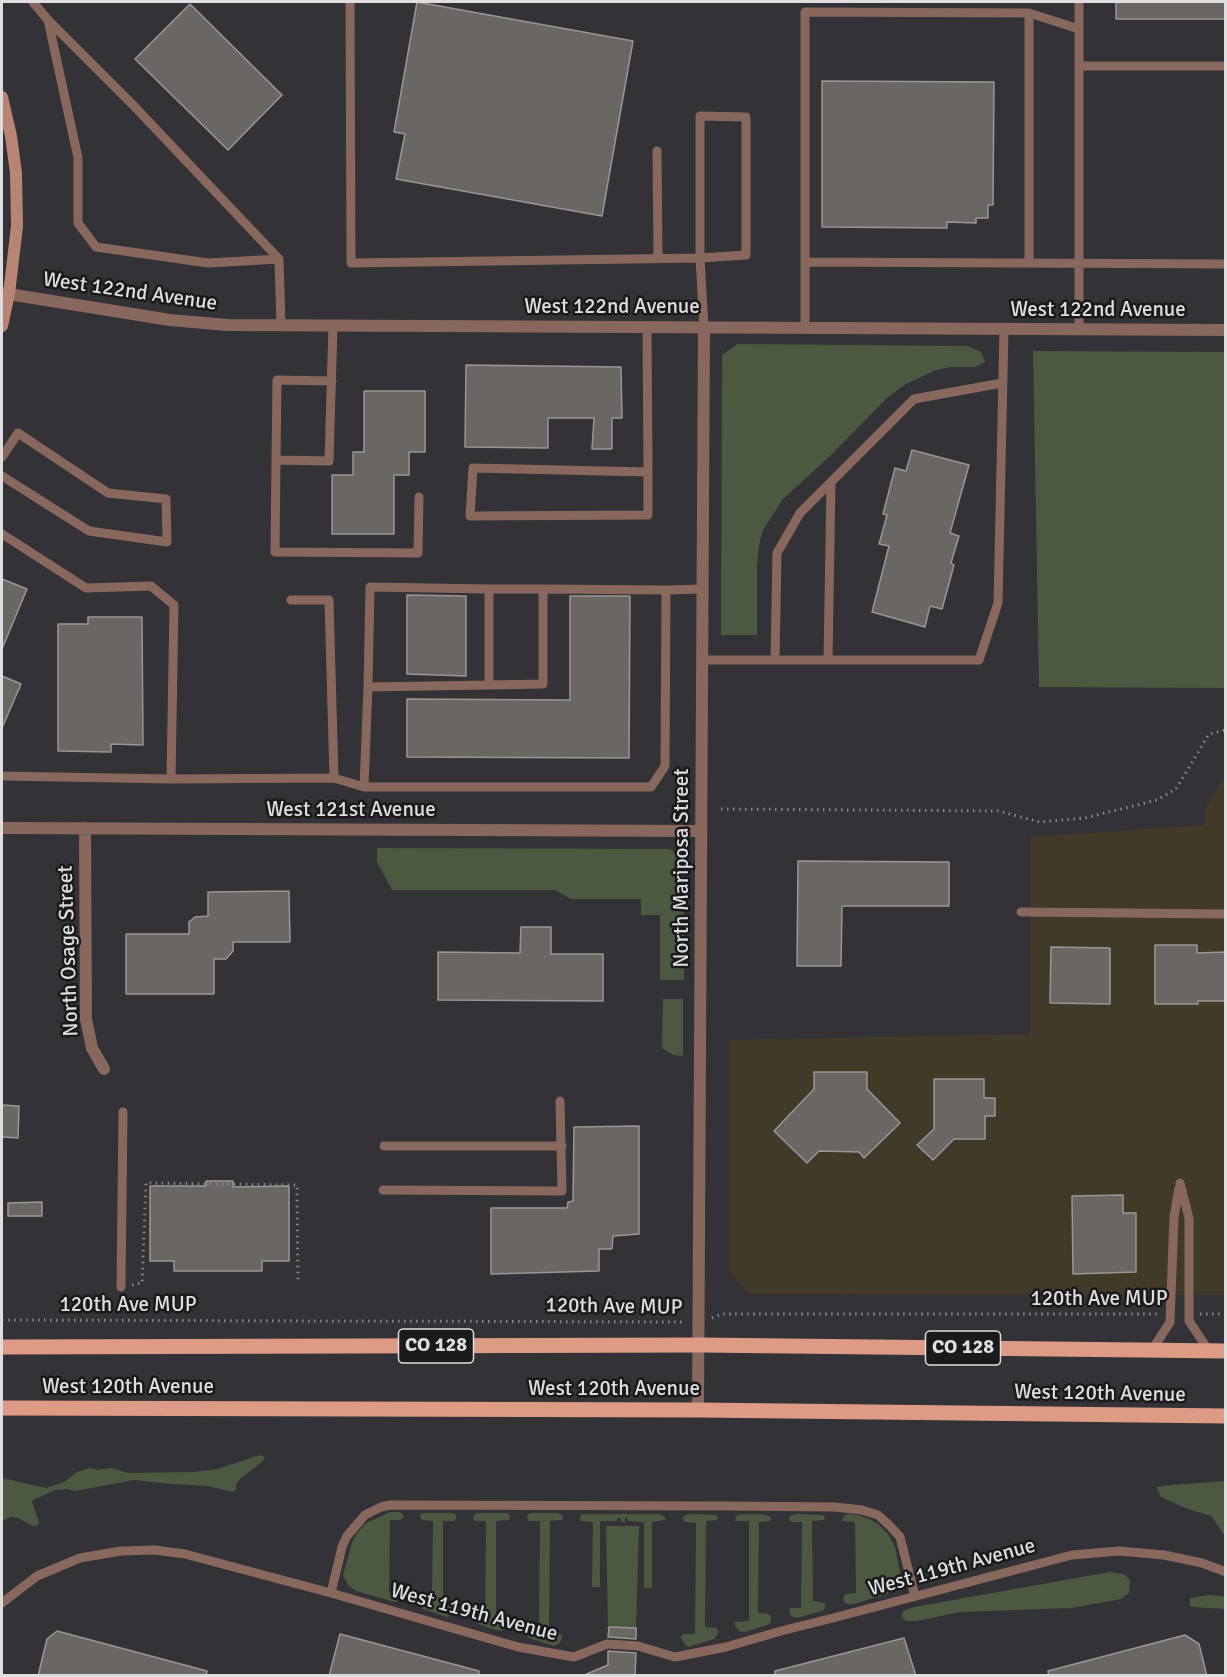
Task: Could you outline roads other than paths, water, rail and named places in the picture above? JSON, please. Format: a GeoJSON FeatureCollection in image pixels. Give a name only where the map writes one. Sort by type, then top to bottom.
{"type":"FeatureCollection","features":[{"type":"Feature","properties":{"kind":"main road","name":"West 120th Avenue"},"geometry":{"type":"LineString","coordinates":[[2,1347],[700,1345],[1226,1351]]}},
{"type":"Feature","properties":{"kind":"main road","name":"West 120th Avenue"},"geometry":{"type":"LineString","coordinates":[[2,1408],[698,1410],[1226,1416]]}},
{"type":"Feature","properties":{"kind":"street"},"geometry":{"type":"LineString","coordinates":[[2,97],[16,173],[17,226],[5,293],[2,326]]}},
{"type":"Feature","properties":{"kind":"street","name":"West 122nd Avenue"},"geometry":{"type":"LineString","coordinates":[[5,293],[170,320],[227,325],[1226,330]]}},
{"type":"Feature","properties":{"kind":"street","name":"North Mariposa Street"},"geometry":{"type":"LineString","coordinates":[[698,1410],[704,327]]}},
{"type":"Feature","properties":{"kind":"street","name":"West 121st Avenue"},"geometry":{"type":"LineString","coordinates":[[2,828],[701,831]]}},
{"type":"Feature","properties":{"kind":"street","name":"North Osage Street"},"geometry":{"type":"LineString","coordinates":[[85,828],[86,1019],[92,1048],[104,1069]]}},
{"type":"Feature","properties":{"kind":"lane"},"geometry":{"type":"LineString","coordinates":[[33,2],[279,259],[281,325]]}},
{"type":"Feature","properties":{"kind":"lane"},"geometry":{"type":"LineString","coordinates":[[350,2],[351,263],[658,259],[700,258],[746,255],[746,117],[700,116],[700,258],[704,327]]}},
{"type":"Feature","properties":{"kind":"lane"},"geometry":{"type":"LineString","coordinates":[[1079,2],[1079,329]]}},
{"type":"Feature","properties":{"kind":"lane"},"geometry":{"type":"LineString","coordinates":[[805,327],[805,12],[1029,14],[1079,29]]}},
{"type":"Feature","properties":{"kind":"lane"},"geometry":{"type":"LineString","coordinates":[[1029,14],[1029,263]]}},
{"type":"Feature","properties":{"kind":"lane"},"geometry":{"type":"LineString","coordinates":[[48,20],[78,158],[78,223],[96,247],[208,263],[279,259]]}},
{"type":"Feature","properties":{"kind":"lane"},"geometry":{"type":"LineString","coordinates":[[1079,66],[1226,66]]}},
{"type":"Feature","properties":{"kind":"lane"},"geometry":{"type":"LineString","coordinates":[[657,151],[658,259]]}},
{"type":"Feature","properties":{"kind":"lane"},"geometry":{"type":"LineString","coordinates":[[805,262],[1226,264]]}},
{"type":"Feature","properties":{"kind":"lane"},"geometry":{"type":"LineString","coordinates":[[276,460],[329,461],[333,325]]}},
{"type":"Feature","properties":{"kind":"lane"},"geometry":{"type":"LineString","coordinates":[[647,326],[648,472],[648,515],[470,516],[472,468],[648,472]]}},
{"type":"Feature","properties":{"kind":"lane"},"geometry":{"type":"LineString","coordinates":[[702,660],[979,660],[998,603],[1004,328]]}},
{"type":"Feature","properties":{"kind":"lane"},"geometry":{"type":"LineString","coordinates":[[332,381],[278,380],[275,552],[418,554],[419,496]]}},
{"type":"Feature","properties":{"kind":"lane"},"geometry":{"type":"LineString","coordinates":[[775,660],[777,553],[800,513],[914,399],[1002,383]]}},
{"type":"Feature","properties":{"kind":"lane"},"geometry":{"type":"LineString","coordinates":[[2,457],[18,432],[108,493],[166,500],[167,542],[89,531],[2,476]]}},
{"type":"Feature","properties":{"kind":"lane"},"geometry":{"type":"LineString","coordinates":[[828,660],[831,482]]}},
{"type":"Feature","properties":{"kind":"lane"},"geometry":{"type":"LineString","coordinates":[[2,534],[86,588],[151,586],[174,605],[171,779]]}},
{"type":"Feature","properties":{"kind":"lane"},"geometry":{"type":"LineString","coordinates":[[364,786],[370,587],[703,589]]}},
{"type":"Feature","properties":{"kind":"lane"},"geometry":{"type":"LineString","coordinates":[[489,589],[489,685]]}},
{"type":"Feature","properties":{"kind":"lane"},"geometry":{"type":"LineString","coordinates":[[368,687],[543,684],[543,589]]}},
{"type":"Feature","properties":{"kind":"lane"},"geometry":{"type":"LineString","coordinates":[[2,776],[171,779],[334,778],[364,786],[651,787],[665,766],[666,590]]}},
{"type":"Feature","properties":{"kind":"lane"},"geometry":{"type":"LineString","coordinates":[[291,600],[329,600],[334,778]]}},
{"type":"Feature","properties":{"kind":"lane"},"geometry":{"type":"LineString","coordinates":[[1021,912],[1226,914]]}},
{"type":"Feature","properties":{"kind":"lane"},"geometry":{"type":"LineString","coordinates":[[383,1190],[562,1191],[560,1101]]}},
{"type":"Feature","properties":{"kind":"lane"},"geometry":{"type":"LineString","coordinates":[[121,1287],[123,1112]]}},
{"type":"Feature","properties":{"kind":"lane"},"geometry":{"type":"LineString","coordinates":[[384,1146],[561,1146]]}},
{"type":"Feature","properties":{"kind":"lane"},"geometry":{"type":"LineString","coordinates":[[1152,1350],[1170,1322],[1174,1217],[1180,1183],[1189,1218],[1189,1321],[1209,1351]]}},
{"type":"Feature","properties":{"kind":"lane"},"geometry":{"type":"LineString","coordinates":[[331,1593],[342,1547],[347,1536],[365,1515],[381,1507],[390,1505],[718,1506],[835,1507],[862,1510],[878,1515],[900,1537],[915,1596]]}},
{"type":"Feature","properties":{"kind":"lane","name":"West 119th Avenue"},"geometry":{"type":"LineString","coordinates":[[2,1603],[37,1576],[80,1558],[121,1551],[155,1550],[185,1554],[331,1593],[518,1647],[572,1657],[607,1644],[638,1646],[675,1656],[726,1647],[1072,1555],[1119,1551],[1164,1555],[1202,1563],[1226,1572]]}}]}
